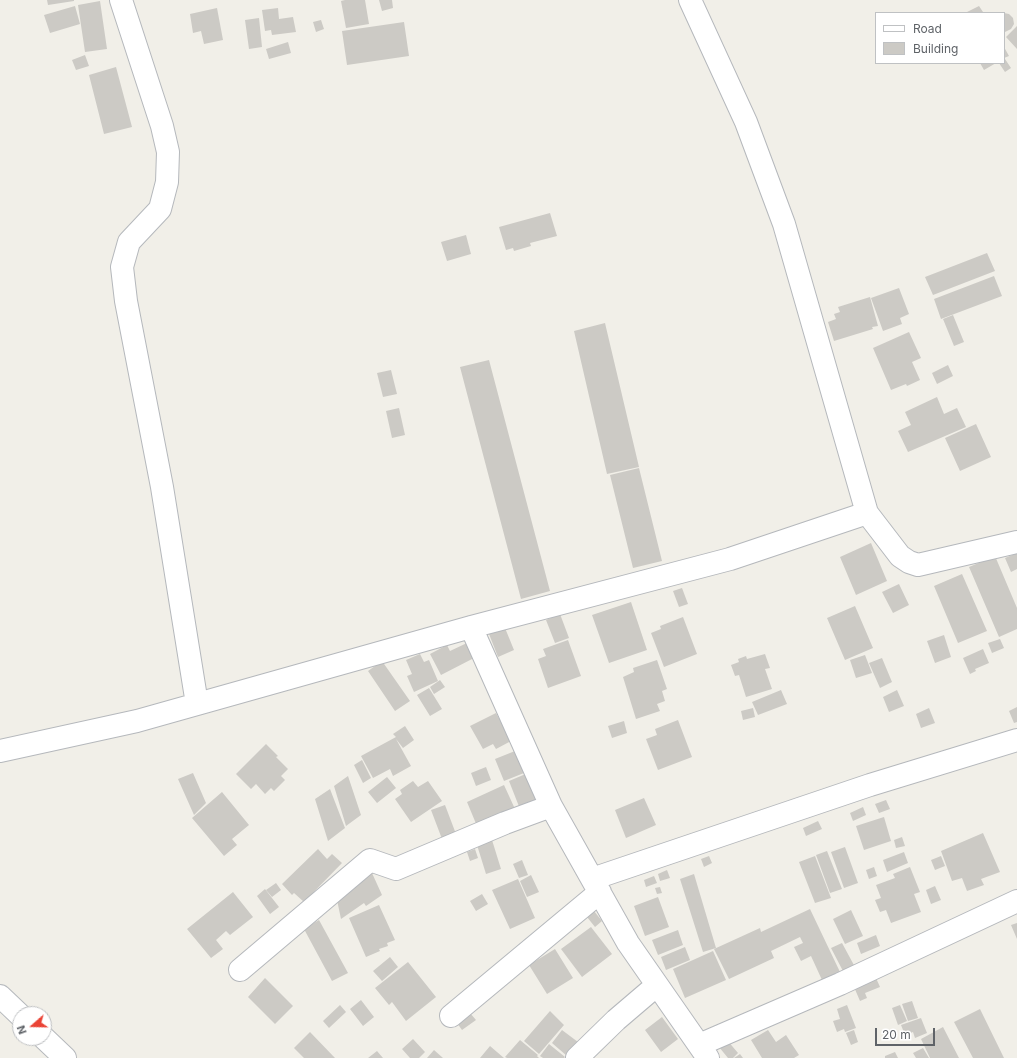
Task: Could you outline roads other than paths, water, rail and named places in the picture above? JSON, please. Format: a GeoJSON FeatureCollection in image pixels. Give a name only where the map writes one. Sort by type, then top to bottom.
{"type":"FeatureCollection","features":[{"type":"Feature","properties":{"kind":"street"},"geometry":{"type":"LineString","coordinates":[[121,0],[162,126],[168,152],[167,182],[160,209],[129,242],[122,267],[126,301],[162,487],[197,704]]}},
{"type":"Feature","properties":{"kind":"street"},"geometry":{"type":"LineString","coordinates":[[690,0],[746,122],[784,224],[867,513],[900,556],[909,562],[918,565],[1017,542]]}},
{"type":"Feature","properties":{"kind":"street"},"geometry":{"type":"LineString","coordinates":[[0,751],[137,721],[471,627],[730,559],[867,513]]}},
{"type":"Feature","properties":{"kind":"street"},"geometry":{"type":"LineString","coordinates":[[471,627],[551,806],[628,943],[703,1052],[840,984],[1017,901]]}},
{"type":"Feature","properties":{"kind":"street"},"geometry":{"type":"LineString","coordinates":[[452,1016],[596,886],[870,785],[1017,740]]}},
{"type":"Feature","properties":{"kind":"street"},"geometry":{"type":"LineString","coordinates":[[240,970],[370,860],[396,869],[505,823],[551,806]]}},
{"type":"Feature","properties":{"kind":"street"},"geometry":{"type":"LineString","coordinates":[[577,1058],[616,1020],[657,985]]}},
{"type":"Feature","properties":{"kind":"street"},"geometry":{"type":"LineString","coordinates":[[0,996],[12,1007]]}},
{"type":"Feature","properties":{"kind":"street"},"geometry":{"type":"LineString","coordinates":[[52,1046],[65,1058]]}}]}
